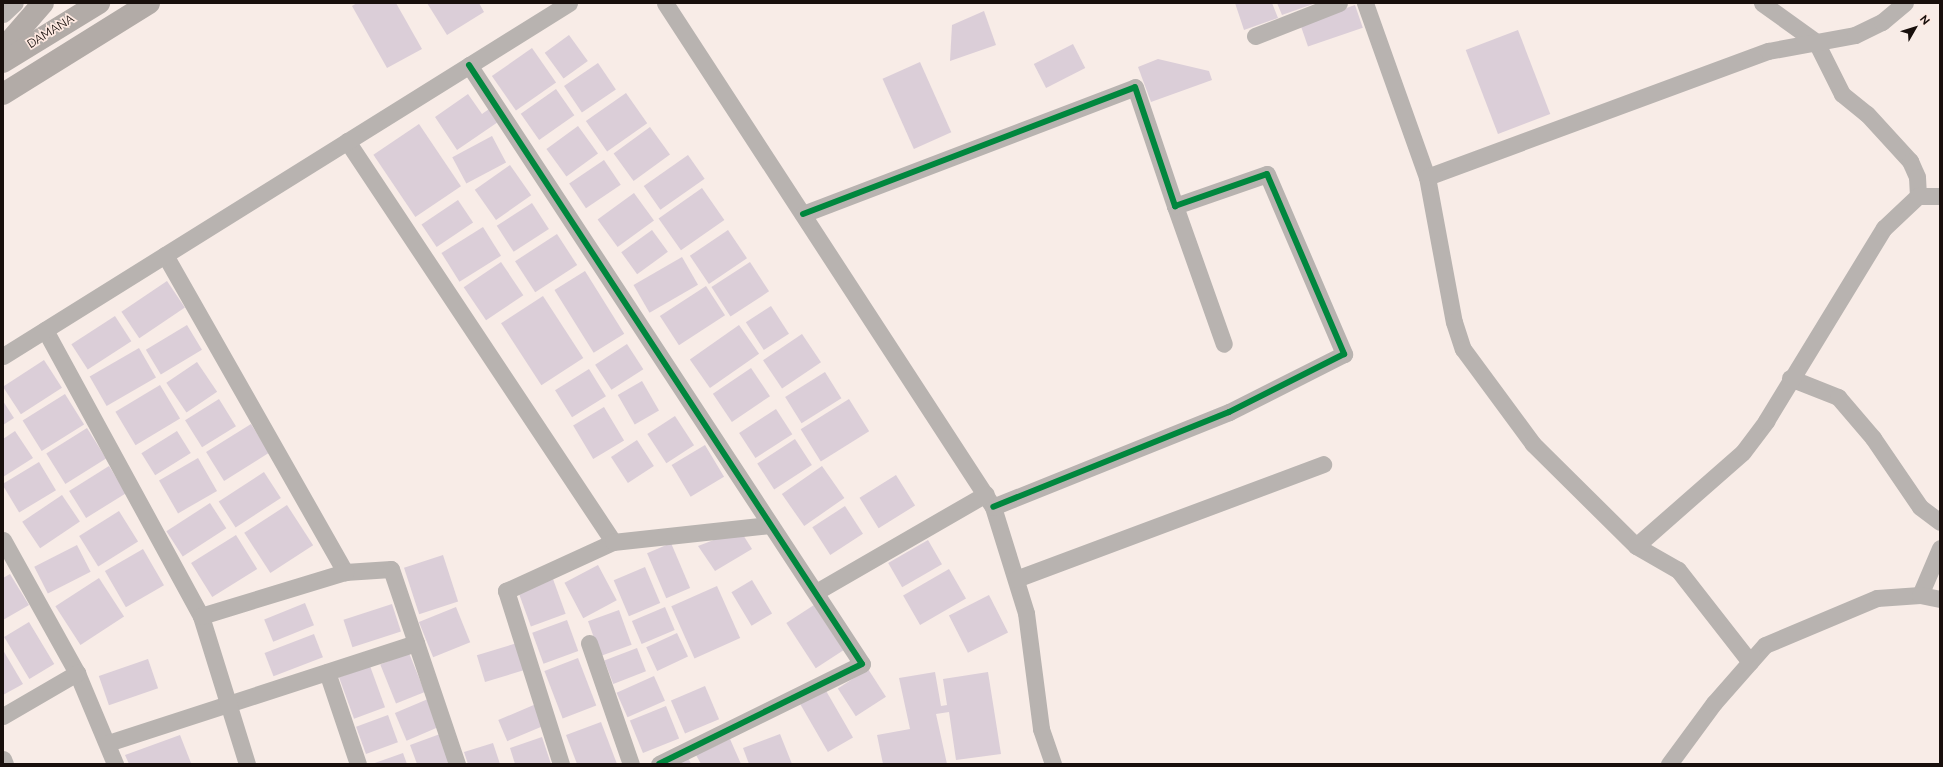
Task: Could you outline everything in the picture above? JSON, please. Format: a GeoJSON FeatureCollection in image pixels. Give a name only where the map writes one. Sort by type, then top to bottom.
{"type":"FeatureCollection","features":[{"type":"Feature","properties":{"kind":"main road"},"geometry":{"type":"LineString","coordinates":[[3,49],[43,3]]}},
{"type":"Feature","properties":{"kind":"main road","name":"DAMANA"},"geometry":{"type":"LineString","coordinates":[[3,62],[98,3]]}},
{"type":"Feature","properties":{"kind":"main road"},"geometry":{"type":"LineString","coordinates":[[3,94],[149,3]]}},
{"type":"Feature","properties":{"kind":"street"},"geometry":{"type":"LineString","coordinates":[[3,14],[15,3]]}},
{"type":"Feature","properties":{"kind":"street"},"geometry":{"type":"LineString","coordinates":[[3,356],[569,3]]}},
{"type":"Feature","properties":{"kind":"street"},"geometry":{"type":"LineString","coordinates":[[665,3],[990,501],[1026,613],[1041,730],[1053,764]]}},
{"type":"Feature","properties":{"kind":"street"},"geometry":{"type":"LineString","coordinates":[[1255,36],[1339,3]]}},
{"type":"Feature","properties":{"kind":"street"},"geometry":{"type":"LineString","coordinates":[[1365,3],[1428,177],[1454,322],[1464,349],[1533,444],[1636,546],[1678,570],[1750,662]]}},
{"type":"Feature","properties":{"kind":"street"},"geometry":{"type":"LineString","coordinates":[[1762,3],[1816,42],[1842,94],[1867,114],[1910,161],[1917,177],[1918,196]]}},
{"type":"Feature","properties":{"kind":"street"},"geometry":{"type":"LineString","coordinates":[[1428,177],[1768,52],[1855,35],[1882,22],[1905,3]]}},
{"type":"Feature","properties":{"kind":"street"},"geometry":{"type":"LineString","coordinates":[[469,65],[862,664],[660,764]]}},
{"type":"Feature","properties":{"kind":"street"},"geometry":{"type":"LineString","coordinates":[[803,214],[1135,87],[1224,344]]}},
{"type":"Feature","properties":{"kind":"street"},"geometry":{"type":"LineString","coordinates":[[347,141],[613,542]]}},
{"type":"Feature","properties":{"kind":"street"},"geometry":{"type":"LineString","coordinates":[[816,592],[990,501],[1229,412],[1344,354],[1267,174],[1175,206]]}},
{"type":"Feature","properties":{"kind":"street"},"geometry":{"type":"LineString","coordinates":[[1636,546],[1743,452],[1884,228],[1918,196],[1940,196]]}},
{"type":"Feature","properties":{"kind":"street"},"geometry":{"type":"LineString","coordinates":[[165,255],[345,572]]}},
{"type":"Feature","properties":{"kind":"street"},"geometry":{"type":"LineString","coordinates":[[45,330],[201,616],[247,764]]}},
{"type":"Feature","properties":{"kind":"street"},"geometry":{"type":"LineString","coordinates":[[1790,378],[1838,398],[1873,438],[1920,507],[1940,522]]}},
{"type":"Feature","properties":{"kind":"street"},"geometry":{"type":"LineString","coordinates":[[1016,579],[1322,464]]}},
{"type":"Feature","properties":{"kind":"street"},"geometry":{"type":"LineString","coordinates":[[561,764],[506,591],[613,542],[770,525]]}},
{"type":"Feature","properties":{"kind":"street"},"geometry":{"type":"LineString","coordinates":[[3,540],[77,673],[108,743],[115,764]]}},
{"type":"Feature","properties":{"kind":"street"},"geometry":{"type":"LineString","coordinates":[[1920,595],[1940,548]]}},
{"type":"Feature","properties":{"kind":"street"},"geometry":{"type":"LineString","coordinates":[[201,616],[345,572],[391,569],[457,764]]}},
{"type":"Feature","properties":{"kind":"street"},"geometry":{"type":"LineString","coordinates":[[1669,764],[1714,703],[1765,645],[1876,598],[1920,595],[1940,599]]}},
{"type":"Feature","properties":{"kind":"street"},"geometry":{"type":"LineString","coordinates":[[108,743],[416,642]]}},
{"type":"Feature","properties":{"kind":"street"},"geometry":{"type":"LineString","coordinates":[[589,643],[631,764]]}},
{"type":"Feature","properties":{"kind":"street"},"geometry":{"type":"LineString","coordinates":[[328,672],[358,764]]}},
{"type":"Feature","properties":{"kind":"street"},"geometry":{"type":"LineString","coordinates":[[3,716],[77,673]]}},
{"type":"Feature","properties":{"kind":"street"},"geometry":{"type":"LineString","coordinates":[[3,759],[5,764]]}},
{"type":"Feature","properties":{"kind":"building"},"geometry":{"type":"Polygon","coordinates":[[[357,3],[396,3],[422,49],[387,68],[352,6],[357,3]]]}},
{"type":"Feature","properties":{"kind":"building"},"geometry":{"type":"Polygon","coordinates":[[[427,3],[479,3],[484,12],[447,35],[427,3]]]}},
{"type":"Feature","properties":{"kind":"building"},"geometry":{"type":"Polygon","coordinates":[[[1235,3],[1272,3],[1278,18],[1244,30],[1235,3]]]}},
{"type":"Feature","properties":{"kind":"building"},"geometry":{"type":"Polygon","coordinates":[[[1277,3],[1316,3],[1282,15],[1277,3]]]}},
{"type":"Feature","properties":{"kind":"building"},"geometry":{"type":"Polygon","coordinates":[[[1355,5],[1363,28],[1308,47],[1300,24],[1355,5]]]}},
{"type":"Feature","properties":{"kind":"building"},"geometry":{"type":"Polygon","coordinates":[[[984,11],[996,45],[950,61],[952,25],[984,11]]]}},
{"type":"Feature","properties":{"kind":"building"},"geometry":{"type":"Polygon","coordinates":[[[1518,30],[1550,114],[1498,134],[1466,50],[1518,30]]]}},
{"type":"Feature","properties":{"kind":"building"},"geometry":{"type":"Polygon","coordinates":[[[569,35],[588,61],[564,79],[545,53],[569,35]]]}},
{"type":"Feature","properties":{"kind":"building"},"geometry":{"type":"Polygon","coordinates":[[[1073,44],[1085,68],[1046,88],[1034,64],[1073,44]]]}},
{"type":"Feature","properties":{"kind":"building"},"geometry":{"type":"Polygon","coordinates":[[[532,48],[556,82],[516,111],[492,76],[532,48]]]}},
{"type":"Feature","properties":{"kind":"building"},"geometry":{"type":"Polygon","coordinates":[[[1158,59],[1209,71],[1212,80],[1151,102],[1138,67],[1158,59]]]}},
{"type":"Feature","properties":{"kind":"building"},"geometry":{"type":"Polygon","coordinates":[[[920,62],[951,132],[914,149],[883,79],[920,62]]]}},
{"type":"Feature","properties":{"kind":"building"},"geometry":{"type":"Polygon","coordinates":[[[598,63],[616,90],[582,112],[564,86],[598,63]]]}},
{"type":"Feature","properties":{"kind":"building"},"geometry":{"type":"Polygon","coordinates":[[[556,89],[574,115],[539,140],[521,114],[556,89]]]}},
{"type":"Feature","properties":{"kind":"building"},"geometry":{"type":"Polygon","coordinates":[[[626,93],[647,123],[607,151],[586,121],[626,93]]]}},
{"type":"Feature","properties":{"kind":"building"},"geometry":{"type":"Polygon","coordinates":[[[468,94],[482,114],[489,109],[498,122],[457,150],[435,117],[468,94]]]}},
{"type":"Feature","properties":{"kind":"building"},"geometry":{"type":"Polygon","coordinates":[[[419,124],[461,186],[415,217],[373,155],[419,124]]]}},
{"type":"Feature","properties":{"kind":"building"},"geometry":{"type":"Polygon","coordinates":[[[578,126],[598,154],[566,176],[546,149],[578,126]]]}},
{"type":"Feature","properties":{"kind":"building"},"geometry":{"type":"Polygon","coordinates":[[[650,127],[670,155],[634,181],[614,153],[650,127]]]}},
{"type":"Feature","properties":{"kind":"building"},"geometry":{"type":"Polygon","coordinates":[[[492,136],[506,162],[466,184],[452,157],[492,136]]]}},
{"type":"Feature","properties":{"kind":"building"},"geometry":{"type":"Polygon","coordinates":[[[688,155],[705,179],[660,210],[644,186],[688,155]]]}},
{"type":"Feature","properties":{"kind":"building"},"geometry":{"type":"Polygon","coordinates":[[[604,160],[621,185],[586,208],[569,183],[604,160]]]}},
{"type":"Feature","properties":{"kind":"building"},"geometry":{"type":"Polygon","coordinates":[[[510,165],[531,195],[496,220],[475,190],[510,165]]]}},
{"type":"Feature","properties":{"kind":"building"},"geometry":{"type":"Polygon","coordinates":[[[702,188],[724,220],[681,250],[659,218],[702,188]]]}},
{"type":"Feature","properties":{"kind":"building"},"geometry":{"type":"Polygon","coordinates":[[[634,193],[654,221],[618,247],[598,219],[634,193]]]}},
{"type":"Feature","properties":{"kind":"building"},"geometry":{"type":"Polygon","coordinates":[[[458,200],[473,222],[437,247],[422,225],[458,200]]]}},
{"type":"Feature","properties":{"kind":"building"},"geometry":{"type":"Polygon","coordinates":[[[532,203],[549,229],[514,252],[497,226],[532,203]]]}},
{"type":"Feature","properties":{"kind":"building"},"geometry":{"type":"Polygon","coordinates":[[[483,227],[501,256],[459,282],[441,253],[483,227]]]}},
{"type":"Feature","properties":{"kind":"building"},"geometry":{"type":"Polygon","coordinates":[[[652,230],[668,252],[637,274],[621,252],[652,230]]]}},
{"type":"Feature","properties":{"kind":"building"},"geometry":{"type":"Polygon","coordinates":[[[728,230],[747,258],[709,284],[690,256],[728,230]]]}},
{"type":"Feature","properties":{"kind":"building"},"geometry":{"type":"Polygon","coordinates":[[[557,234],[577,265],[535,292],[515,261],[557,234]]]}},
{"type":"Feature","properties":{"kind":"building"},"geometry":{"type":"Polygon","coordinates":[[[682,257],[698,285],[650,313],[634,285],[682,257]]]}},
{"type":"Feature","properties":{"kind":"building"},"geometry":{"type":"Polygon","coordinates":[[[501,262],[523,295],[486,320],[464,287],[501,262]]]}},
{"type":"Feature","properties":{"kind":"building"},"geometry":{"type":"Polygon","coordinates":[[[750,262],[769,291],[730,316],[711,287],[750,262]]]}},
{"type":"Feature","properties":{"kind":"building"},"geometry":{"type":"Polygon","coordinates":[[[585,271],[624,334],[594,353],[554,290],[585,271]]]}},
{"type":"Feature","properties":{"kind":"building"},"geometry":{"type":"Polygon","coordinates":[[[167,281],[185,308],[139,338],[121,312],[167,281]]]}},
{"type":"Feature","properties":{"kind":"building"},"geometry":{"type":"Polygon","coordinates":[[[706,286],[725,315],[679,345],[660,316],[706,286]]]}},
{"type":"Feature","properties":{"kind":"building"},"geometry":{"type":"Polygon","coordinates":[[[543,296],[583,358],[541,385],[501,323],[543,296]]]}},
{"type":"Feature","properties":{"kind":"building"},"geometry":{"type":"Polygon","coordinates":[[[771,306],[789,334],[764,350],[746,322],[771,306]]]}},
{"type":"Feature","properties":{"kind":"building"},"geometry":{"type":"Polygon","coordinates":[[[115,316],[131,341],[88,369],[71,344],[115,316]]]}},
{"type":"Feature","properties":{"kind":"building"},"geometry":{"type":"Polygon","coordinates":[[[187,325],[202,350],[161,375],[146,350],[187,325]]]}},
{"type":"Feature","properties":{"kind":"building"},"geometry":{"type":"Polygon","coordinates":[[[739,325],[759,354],[710,388],[690,359],[739,325]]]}},
{"type":"Feature","properties":{"kind":"building"},"geometry":{"type":"Polygon","coordinates":[[[802,334],[821,362],[782,388],[763,360],[802,334]]]}},
{"type":"Feature","properties":{"kind":"building"},"geometry":{"type":"Polygon","coordinates":[[[627,344],[643,369],[611,390],[595,365],[627,344]]]}},
{"type":"Feature","properties":{"kind":"building"},"geometry":{"type":"Polygon","coordinates":[[[139,348],[156,377],[107,406],[90,376],[139,348]]]}},
{"type":"Feature","properties":{"kind":"building"},"geometry":{"type":"Polygon","coordinates":[[[44,360],[62,388],[21,414],[3,387],[44,360]]]}},
{"type":"Feature","properties":{"kind":"building"},"geometry":{"type":"Polygon","coordinates":[[[197,362],[217,392],[186,413],[166,383],[197,362]]]}},
{"type":"Feature","properties":{"kind":"building"},"geometry":{"type":"Polygon","coordinates":[[[751,368],[770,396],[732,422],[713,394],[751,368]]]}},
{"type":"Feature","properties":{"kind":"building"},"geometry":{"type":"Polygon","coordinates":[[[589,369],[606,396],[572,417],[555,390],[589,369]]]}},
{"type":"Feature","properties":{"kind":"building"},"geometry":{"type":"Polygon","coordinates":[[[825,372],[841,398],[802,423],[785,397],[825,372]]]}},
{"type":"Feature","properties":{"kind":"building"},"geometry":{"type":"Polygon","coordinates":[[[642,381],[659,410],[635,424],[618,395],[642,381]]]}},
{"type":"Feature","properties":{"kind":"building"},"geometry":{"type":"Polygon","coordinates":[[[160,385],[180,418],[136,445],[115,412],[160,385]]]}},
{"type":"Feature","properties":{"kind":"building"},"geometry":{"type":"Polygon","coordinates":[[[65,394],[84,425],[42,451],[23,420],[65,394]]]}},
{"type":"Feature","properties":{"kind":"building"},"geometry":{"type":"Polygon","coordinates":[[[219,399],[236,426],[202,447],[185,420],[219,399]]]}},
{"type":"Feature","properties":{"kind":"building"},"geometry":{"type":"Polygon","coordinates":[[[849,399],[869,431],[821,461],[801,429],[849,399]]]}},
{"type":"Feature","properties":{"kind":"building"},"geometry":{"type":"Polygon","coordinates":[[[3,401],[14,418],[3,425],[3,401]]]}},
{"type":"Feature","properties":{"kind":"building"},"geometry":{"type":"Polygon","coordinates":[[[604,407],[624,440],[593,459],[573,426],[604,407]]]}},
{"type":"Feature","properties":{"kind":"building"},"geometry":{"type":"Polygon","coordinates":[[[776,409],[792,434],[755,458],[739,433],[776,409]]]}},
{"type":"Feature","properties":{"kind":"building"},"geometry":{"type":"Polygon","coordinates":[[[675,416],[694,445],[666,463],[647,434],[675,416]]]}},
{"type":"Feature","properties":{"kind":"building"},"geometry":{"type":"Polygon","coordinates":[[[251,424],[269,453],[224,481],[206,452],[251,424]]]}},
{"type":"Feature","properties":{"kind":"building"},"geometry":{"type":"Polygon","coordinates":[[[87,428],[106,459],[65,484],[46,453],[87,428]]]}},
{"type":"Feature","properties":{"kind":"building"},"geometry":{"type":"Polygon","coordinates":[[[15,431],[33,458],[3,477],[3,439],[15,431]]]}},
{"type":"Feature","properties":{"kind":"building"},"geometry":{"type":"Polygon","coordinates":[[[177,431],[191,453],[155,475],[141,453],[177,431]]]}},
{"type":"Feature","properties":{"kind":"building"},"geometry":{"type":"Polygon","coordinates":[[[795,439],[812,465],[774,490],[757,464],[795,439]]]}},
{"type":"Feature","properties":{"kind":"building"},"geometry":{"type":"Polygon","coordinates":[[[637,440],[654,466],[628,483],[611,457],[637,440]]]}},
{"type":"Feature","properties":{"kind":"building"},"geometry":{"type":"Polygon","coordinates":[[[705,445],[724,477],[691,497],[672,465],[705,445]]]}},
{"type":"Feature","properties":{"kind":"building"},"geometry":{"type":"Polygon","coordinates":[[[198,458],[217,491],[178,513],[159,480],[198,458]]]}},
{"type":"Feature","properties":{"kind":"building"},"geometry":{"type":"Polygon","coordinates":[[[39,462],[56,490],[19,512],[3,484],[39,462]]]}},
{"type":"Feature","properties":{"kind":"building"},"geometry":{"type":"Polygon","coordinates":[[[109,466],[126,493],[86,518],[69,491],[109,466]]]}},
{"type":"Feature","properties":{"kind":"building"},"geometry":{"type":"Polygon","coordinates":[[[822,466],[844,498],[804,526],[782,494],[822,466]]]}},
{"type":"Feature","properties":{"kind":"building"},"geometry":{"type":"Polygon","coordinates":[[[264,472],[281,498],[236,527],[219,501],[264,472]]]}},
{"type":"Feature","properties":{"kind":"building"},"geometry":{"type":"Polygon","coordinates":[[[896,475],[915,506],[879,528],[860,498],[896,475]]]}},
{"type":"Feature","properties":{"kind":"building"},"geometry":{"type":"Polygon","coordinates":[[[62,495],[80,522],[40,548],[22,522],[62,495]]]}},
{"type":"Feature","properties":{"kind":"building"},"geometry":{"type":"Polygon","coordinates":[[[210,503],[226,528],[183,556],[166,531],[210,503]]]}},
{"type":"Feature","properties":{"kind":"building"},"geometry":{"type":"Polygon","coordinates":[[[287,505],[313,545],[270,573],[244,533],[287,505]]]}},
{"type":"Feature","properties":{"kind":"building"},"geometry":{"type":"Polygon","coordinates":[[[845,506],[863,534],[830,555],[812,527],[845,506]]]}},
{"type":"Feature","properties":{"kind":"building"},"geometry":{"type":"Polygon","coordinates":[[[119,511],[138,542],[98,566],[79,536],[119,511]]]}},
{"type":"Feature","properties":{"kind":"building"},"geometry":{"type":"Polygon","coordinates":[[[740,530],[752,549],[715,571],[698,546],[740,530]]]}},
{"type":"Feature","properties":{"kind":"building"},"geometry":{"type":"Polygon","coordinates":[[[236,535],[257,569],[212,597],[191,563],[236,535]]]}},
{"type":"Feature","properties":{"kind":"building"},"geometry":{"type":"Polygon","coordinates":[[[928,540],[942,564],[902,587],[888,563],[928,540]]]}},
{"type":"Feature","properties":{"kind":"building"},"geometry":{"type":"Polygon","coordinates":[[[671,543],[690,588],[666,598],[647,553],[671,543]]]}},
{"type":"Feature","properties":{"kind":"building"},"geometry":{"type":"Polygon","coordinates":[[[77,545],[91,572],[48,594],[34,567],[77,545]]]}},
{"type":"Feature","properties":{"kind":"building"},"geometry":{"type":"Polygon","coordinates":[[[143,549],[164,585],[126,607],[105,571],[143,549]]]}},
{"type":"Feature","properties":{"kind":"building"},"geometry":{"type":"Polygon","coordinates":[[[443,555],[458,602],[419,614],[404,568],[443,555]]]}},
{"type":"Feature","properties":{"kind":"building"},"geometry":{"type":"Polygon","coordinates":[[[598,565],[617,600],[583,618],[564,583],[598,565]]]}},
{"type":"Feature","properties":{"kind":"building"},"geometry":{"type":"Polygon","coordinates":[[[645,567],[660,603],[629,616],[614,580],[645,567]]]}},
{"type":"Feature","properties":{"kind":"building"},"geometry":{"type":"Polygon","coordinates":[[[949,569],[966,598],[920,625],[903,596],[949,569]]]}},
{"type":"Feature","properties":{"kind":"building"},"geometry":{"type":"Polygon","coordinates":[[[10,574],[29,605],[3,620],[3,578],[10,574]]]}},
{"type":"Feature","properties":{"kind":"building"},"geometry":{"type":"Polygon","coordinates":[[[99,578],[124,617],[80,645],[55,606],[99,578]]]}},
{"type":"Feature","properties":{"kind":"building"},"geometry":{"type":"Polygon","coordinates":[[[553,579],[566,614],[531,626],[518,592],[553,579]]]}},
{"type":"Feature","properties":{"kind":"building"},"geometry":{"type":"Polygon","coordinates":[[[752,580],[772,613],[752,626],[731,592],[752,580]]]}},
{"type":"Feature","properties":{"kind":"building"},"geometry":{"type":"Polygon","coordinates":[[[717,586],[740,638],[695,658],[671,606],[717,586]]]}},
{"type":"Feature","properties":{"kind":"building"},"geometry":{"type":"Polygon","coordinates":[[[989,595],[1008,632],[968,653],[949,615],[989,595]]]}},
{"type":"Feature","properties":{"kind":"building"},"geometry":{"type":"Polygon","coordinates":[[[305,603],[314,625],[273,642],[264,619],[305,603]]]}},
{"type":"Feature","properties":{"kind":"building"},"geometry":{"type":"Polygon","coordinates":[[[392,604],[401,632],[352,647],[343,620],[392,604]]]}},
{"type":"Feature","properties":{"kind":"building"},"geometry":{"type":"Polygon","coordinates":[[[814,605],[843,650],[816,668],[786,623],[814,605]]]}},
{"type":"Feature","properties":{"kind":"building"},"geometry":{"type":"Polygon","coordinates":[[[456,607],[470,642],[433,657],[419,622],[456,607]]]}},
{"type":"Feature","properties":{"kind":"building"},"geometry":{"type":"Polygon","coordinates":[[[665,607],[675,630],[642,644],[632,621],[665,607]]]}},
{"type":"Feature","properties":{"kind":"building"},"geometry":{"type":"Polygon","coordinates":[[[619,610],[632,645],[601,656],[588,621],[619,610]]]}},
{"type":"Feature","properties":{"kind":"building"},"geometry":{"type":"Polygon","coordinates":[[[567,620],[578,651],[544,664],[532,633],[567,620]]]}},
{"type":"Feature","properties":{"kind":"building"},"geometry":{"type":"Polygon","coordinates":[[[29,622],[54,664],[29,679],[4,637],[29,622]]]}},
{"type":"Feature","properties":{"kind":"building"},"geometry":{"type":"Polygon","coordinates":[[[677,633],[688,657],[657,671],[646,647],[677,633]]]}},
{"type":"Feature","properties":{"kind":"building"},"geometry":{"type":"Polygon","coordinates":[[[314,634],[323,657],[273,676],[265,653],[314,634]]]}},
{"type":"Feature","properties":{"kind":"building"},"geometry":{"type":"Polygon","coordinates":[[[517,643],[525,670],[485,682],[477,655],[517,643]]]}},
{"type":"Feature","properties":{"kind":"building"},"geometry":{"type":"Polygon","coordinates":[[[637,648],[646,671],[613,684],[604,661],[637,648]]]}},
{"type":"Feature","properties":{"kind":"building"},"geometry":{"type":"Polygon","coordinates":[[[3,650],[23,684],[3,695],[3,650]]]}},
{"type":"Feature","properties":{"kind":"building"},"geometry":{"type":"Polygon","coordinates":[[[409,653],[425,692],[396,704],[380,665],[409,653]]]}},
{"type":"Feature","properties":{"kind":"building"},"geometry":{"type":"Polygon","coordinates":[[[578,658],[596,706],[563,719],[544,671],[578,658]]]}},
{"type":"Feature","properties":{"kind":"building"},"geometry":{"type":"Polygon","coordinates":[[[148,659],[158,688],[109,705],[99,676],[148,659]]]}},
{"type":"Feature","properties":{"kind":"building"},"geometry":{"type":"Polygon","coordinates":[[[370,666],[385,707],[354,719],[339,677],[370,666]]]}},
{"type":"Feature","properties":{"kind":"building"},"geometry":{"type":"Polygon","coordinates":[[[868,669],[886,697],[856,716],[838,689],[868,669]]]}},
{"type":"Feature","properties":{"kind":"building"},"geometry":{"type":"Polygon","coordinates":[[[935,672],[941,706],[947,705],[943,679],[988,672],[1001,754],[956,760],[949,712],[936,714],[947,764],[883,764],[877,735],[910,729],[899,678],[935,672]]]}},
{"type":"Feature","properties":{"kind":"building"},"geometry":{"type":"Polygon","coordinates":[[[654,676],[665,701],[628,717],[617,693],[654,676]]]}},
{"type":"Feature","properties":{"kind":"building"},"geometry":{"type":"Polygon","coordinates":[[[705,686],[719,719],[685,734],[671,700],[705,686]]]}},
{"type":"Feature","properties":{"kind":"building"},"geometry":{"type":"Polygon","coordinates":[[[825,689],[853,737],[828,752],[800,704],[825,689]]]}},
{"type":"Feature","properties":{"kind":"building"},"geometry":{"type":"Polygon","coordinates":[[[428,699],[440,727],[407,741],[395,713],[428,699]]]}},
{"type":"Feature","properties":{"kind":"building"},"geometry":{"type":"Polygon","coordinates":[[[536,704],[545,725],[507,741],[498,720],[536,704]]]}},
{"type":"Feature","properties":{"kind":"building"},"geometry":{"type":"Polygon","coordinates":[[[666,706],[679,738],[643,753],[630,721],[666,706]]]}},
{"type":"Feature","properties":{"kind":"building"},"geometry":{"type":"Polygon","coordinates":[[[388,715],[398,742],[366,754],[356,727],[388,715]]]}},
{"type":"Feature","properties":{"kind":"building"},"geometry":{"type":"Polygon","coordinates":[[[601,722],[617,764],[577,764],[566,735],[601,722]]]}},
{"type":"Feature","properties":{"kind":"building"},"geometry":{"type":"Polygon","coordinates":[[[440,734],[450,764],[417,764],[410,745],[440,734]]]}},
{"type":"Feature","properties":{"kind":"building"},"geometry":{"type":"Polygon","coordinates":[[[780,734],[792,764],[749,764],[743,748],[780,734]]]}},
{"type":"Feature","properties":{"kind":"building"},"geometry":{"type":"Polygon","coordinates":[[[180,735],[191,763],[129,764],[125,755],[180,735]]]}},
{"type":"Feature","properties":{"kind":"building"},"geometry":{"type":"Polygon","coordinates":[[[542,737],[551,764],[515,764],[510,748],[542,737]]]}},
{"type":"Feature","properties":{"kind":"building"},"geometry":{"type":"Polygon","coordinates":[[[730,739],[741,764],[701,764],[696,755],[730,739]]]}},
{"type":"Feature","properties":{"kind":"building"},"geometry":{"type":"Polygon","coordinates":[[[493,743],[500,764],[468,764],[464,752],[493,743]]]}},
{"type":"Feature","properties":{"kind":"building"},"geometry":{"type":"Polygon","coordinates":[[[403,753],[407,764],[372,764],[403,753]]]}},
{"type":"Feature","properties":{"kind":"building"},"geometry":{"type":"Polygon","coordinates":[[[688,757],[691,764],[675,764],[688,757]]]}},
{"type":"Feature","properties":{"kind":"cycle path"},"geometry":{"type":"LineString","coordinates":[[469,65],[862,664],[659,764]]}},
{"type":"Feature","properties":{"kind":"cycle path"},"geometry":{"type":"LineString","coordinates":[[803,214],[1135,87],[1175,206],[1267,174],[1344,354],[1229,412],[993,507]]}}]}
